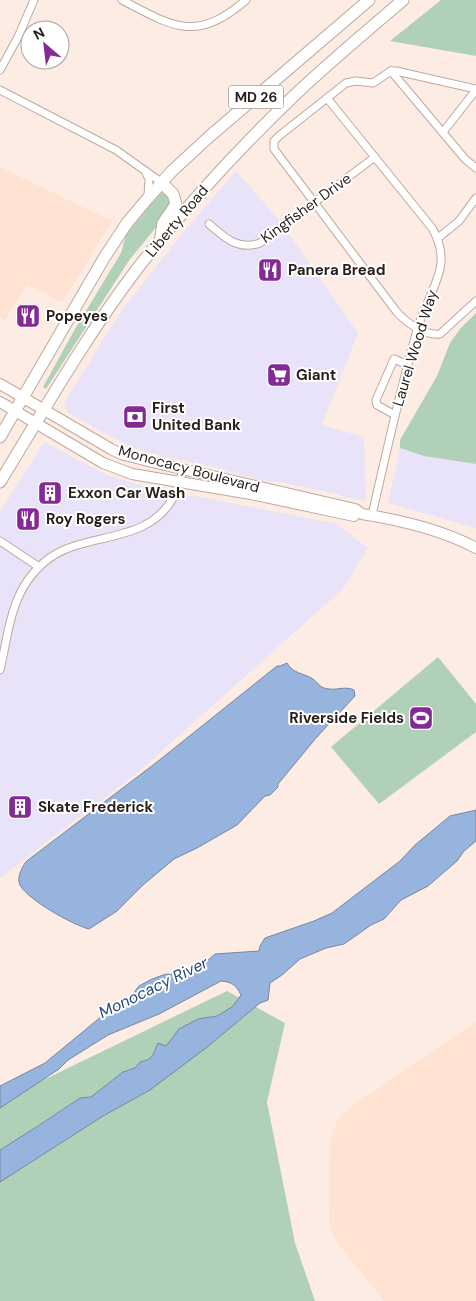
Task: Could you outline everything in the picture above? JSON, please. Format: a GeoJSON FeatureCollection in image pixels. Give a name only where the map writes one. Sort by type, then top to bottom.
{"type":"FeatureCollection","features":[{"type":"Feature","properties":{"kind":"main road","name":"MD 26"},"geometry":{"type":"LineString","coordinates":[[0,437],[104,258],[127,223],[161,182],[210,136],[369,0]]}},
{"type":"Feature","properties":{"kind":"main road","name":"Liberty Road"},"geometry":{"type":"LineString","coordinates":[[0,482],[103,316],[161,239],[204,188],[282,107],[403,0]]}},
{"type":"Feature","properties":{"kind":"main road"},"geometry":{"type":"LineString","coordinates":[[161,182],[174,194],[176,204],[163,223],[161,239]]}},
{"type":"Feature","properties":{"kind":"main road","name":"Monocacy Boulevard"},"geometry":{"type":"LineString","coordinates":[[0,384],[121,454],[355,509],[367,515],[441,532],[476,548]]}},
{"type":"Feature","properties":{"kind":"main road","name":"Monocacy Boulevard"},"geometry":{"type":"LineString","coordinates":[[0,402],[113,467],[142,477],[251,494],[355,516],[367,515]]}},
{"type":"Feature","properties":{"kind":"street"},"geometry":{"type":"LineString","coordinates":[[0,70],[18,37],[34,0]]}},
{"type":"Feature","properties":{"kind":"street"},"geometry":{"type":"LineString","coordinates":[[122,0],[169,24],[193,27],[216,21],[226,16],[246,0]]}},
{"type":"Feature","properties":{"kind":"street"},"geometry":{"type":"LineString","coordinates":[[443,132],[476,89],[396,70],[391,71],[373,83],[350,81],[274,141],[273,145],[277,154],[314,204],[396,311],[406,321],[418,328],[434,334],[440,334],[476,301]]}},
{"type":"Feature","properties":{"kind":"street"},"geometry":{"type":"LineString","coordinates":[[391,71],[466,159],[476,168]]}},
{"type":"Feature","properties":{"kind":"street"},"geometry":{"type":"LineString","coordinates":[[0,90],[98,140],[144,168],[161,182]]}},
{"type":"Feature","properties":{"kind":"street","name":"Laurel Wood Way"},"geometry":{"type":"LineString","coordinates":[[327,98],[426,220],[438,238],[440,253],[440,267],[418,328],[367,515]]}},
{"type":"Feature","properties":{"kind":"street","name":"Kingfisher Drive"},"geometry":{"type":"LineString","coordinates":[[209,224],[232,242],[246,246],[255,245],[272,235],[375,157]]}},
{"type":"Feature","properties":{"kind":"street"},"geometry":{"type":"LineString","coordinates":[[144,168],[149,179],[148,198]]}},
{"type":"Feature","properties":{"kind":"street"},"geometry":{"type":"LineString","coordinates":[[438,238],[459,221],[476,198]]}},
{"type":"Feature","properties":{"kind":"street"},"geometry":{"type":"LineString","coordinates":[[395,415],[377,405],[376,400],[394,359],[408,364]]}},
{"type":"Feature","properties":{"kind":"street"},"geometry":{"type":"LineString","coordinates":[[0,670],[14,609],[20,593],[40,567],[49,558],[67,548],[123,535],[143,526],[158,516],[174,497],[183,470]]}},
{"type":"Feature","properties":{"kind":"street"},"geometry":{"type":"LineString","coordinates":[[0,541],[40,567]]}},
{"type":"Feature","properties":{"kind":"shaded area"},"geometry":{"type":"Polygon","coordinates":[[[0,167],[112,221],[62,303],[27,284],[5,320],[0,317],[0,167]]]}},
{"type":"Feature","properties":{"kind":"shaded area"},"geometry":{"type":"Polygon","coordinates":[[[236,171],[279,220],[358,333],[322,425],[364,437],[365,500],[343,497],[338,494],[274,481],[264,481],[131,447],[68,412],[64,405],[121,311],[186,229],[236,171]]]}},
{"type":"Feature","properties":{"kind":"shaded area"},"geometry":{"type":"Polygon","coordinates":[[[44,442],[107,475],[154,489],[159,495],[195,496],[337,524],[368,548],[343,589],[137,773],[0,878],[0,512],[44,442]]]}},
{"type":"Feature","properties":{"kind":"shaded area"},"geometry":{"type":"Polygon","coordinates":[[[400,448],[424,456],[476,464],[476,528],[388,503],[400,448]]]}},
{"type":"Feature","properties":{"kind":"shaded area"},"geometry":{"type":"Polygon","coordinates":[[[476,1022],[476,1301],[384,1301],[339,1245],[329,1224],[330,1148],[332,1133],[340,1116],[354,1105],[476,1022]]]}},
{"type":"Feature","properties":{"kind":"green space"},"geometry":{"type":"Polygon","coordinates":[[[441,0],[476,0],[476,56],[390,41],[441,0]]]}},
{"type":"Feature","properties":{"kind":"green space"},"geometry":{"type":"Polygon","coordinates":[[[164,191],[171,198],[168,213],[130,259],[46,389],[43,387],[75,329],[121,253],[126,235],[164,191]]]}},
{"type":"Feature","properties":{"kind":"green space"},"geometry":{"type":"Polygon","coordinates":[[[476,313],[476,464],[424,456],[400,448],[400,440],[437,376],[450,343],[460,329],[476,313]]]}},
{"type":"Feature","properties":{"kind":"green space","name":"Riverside Fields"},"geometry":{"type":"Polygon","coordinates":[[[438,657],[476,704],[476,732],[379,804],[331,747],[438,657]]]}},
{"type":"Feature","properties":{"kind":"green space"},"geometry":{"type":"Polygon","coordinates":[[[227,991],[285,1023],[267,1102],[295,1243],[315,1301],[0,1301],[0,1101],[227,991]]]}},
{"type":"Feature","properties":{"kind":"water"},"geometry":{"type":"Polygon","coordinates":[[[287,663],[289,667],[310,677],[322,687],[327,689],[351,689],[354,690],[355,696],[316,738],[278,784],[278,787],[270,795],[265,796],[237,825],[174,859],[143,885],[117,911],[89,929],[51,911],[25,891],[20,885],[19,875],[28,860],[157,762],[277,666],[287,663]]]}},
{"type":"Feature","properties":{"kind":"water","name":"Monocacy River"},"geometry":{"type":"Polygon","coordinates":[[[476,810],[476,841],[464,851],[457,861],[428,886],[401,900],[384,919],[371,925],[344,944],[326,948],[300,959],[270,983],[268,1000],[260,1003],[206,1048],[150,1090],[103,1116],[0,1182],[0,1150],[80,1098],[91,1097],[123,1072],[135,1068],[140,1062],[148,1060],[158,1043],[166,1046],[179,1029],[198,1019],[217,1016],[232,1007],[241,995],[233,985],[221,981],[159,1014],[108,1035],[68,1060],[59,1069],[0,1108],[0,1086],[45,1063],[108,1011],[132,995],[139,986],[152,979],[166,974],[179,975],[206,962],[215,954],[259,951],[265,938],[332,913],[400,861],[415,845],[450,816],[476,810]]]}},
{"type":"Feature","properties":{"kind":"place","name":"Panera Bread"},"geometry":{"type":"Point","coordinates":[270,270]}},
{"type":"Feature","properties":{"kind":"place","name":"Popeyes"},"geometry":{"type":"Point","coordinates":[28,316]}},
{"type":"Feature","properties":{"kind":"place","name":"Giant"},"geometry":{"type":"Point","coordinates":[279,375]}},
{"type":"Feature","properties":{"kind":"place","name":"First United Bank"},"geometry":{"type":"Point","coordinates":[135,417]}},
{"type":"Feature","properties":{"kind":"place","name":"Exxon Car Wash"},"geometry":{"type":"Point","coordinates":[50,493]}},
{"type":"Feature","properties":{"kind":"place","name":"Roy Rogers"},"geometry":{"type":"Point","coordinates":[28,519]}},
{"type":"Feature","properties":{"kind":"place","name":"Riverside Fields"},"geometry":{"type":"Point","coordinates":[421,718]}},
{"type":"Feature","properties":{"kind":"place","name":"Skate Frederick"},"geometry":{"type":"Point","coordinates":[20,807]}}]}
